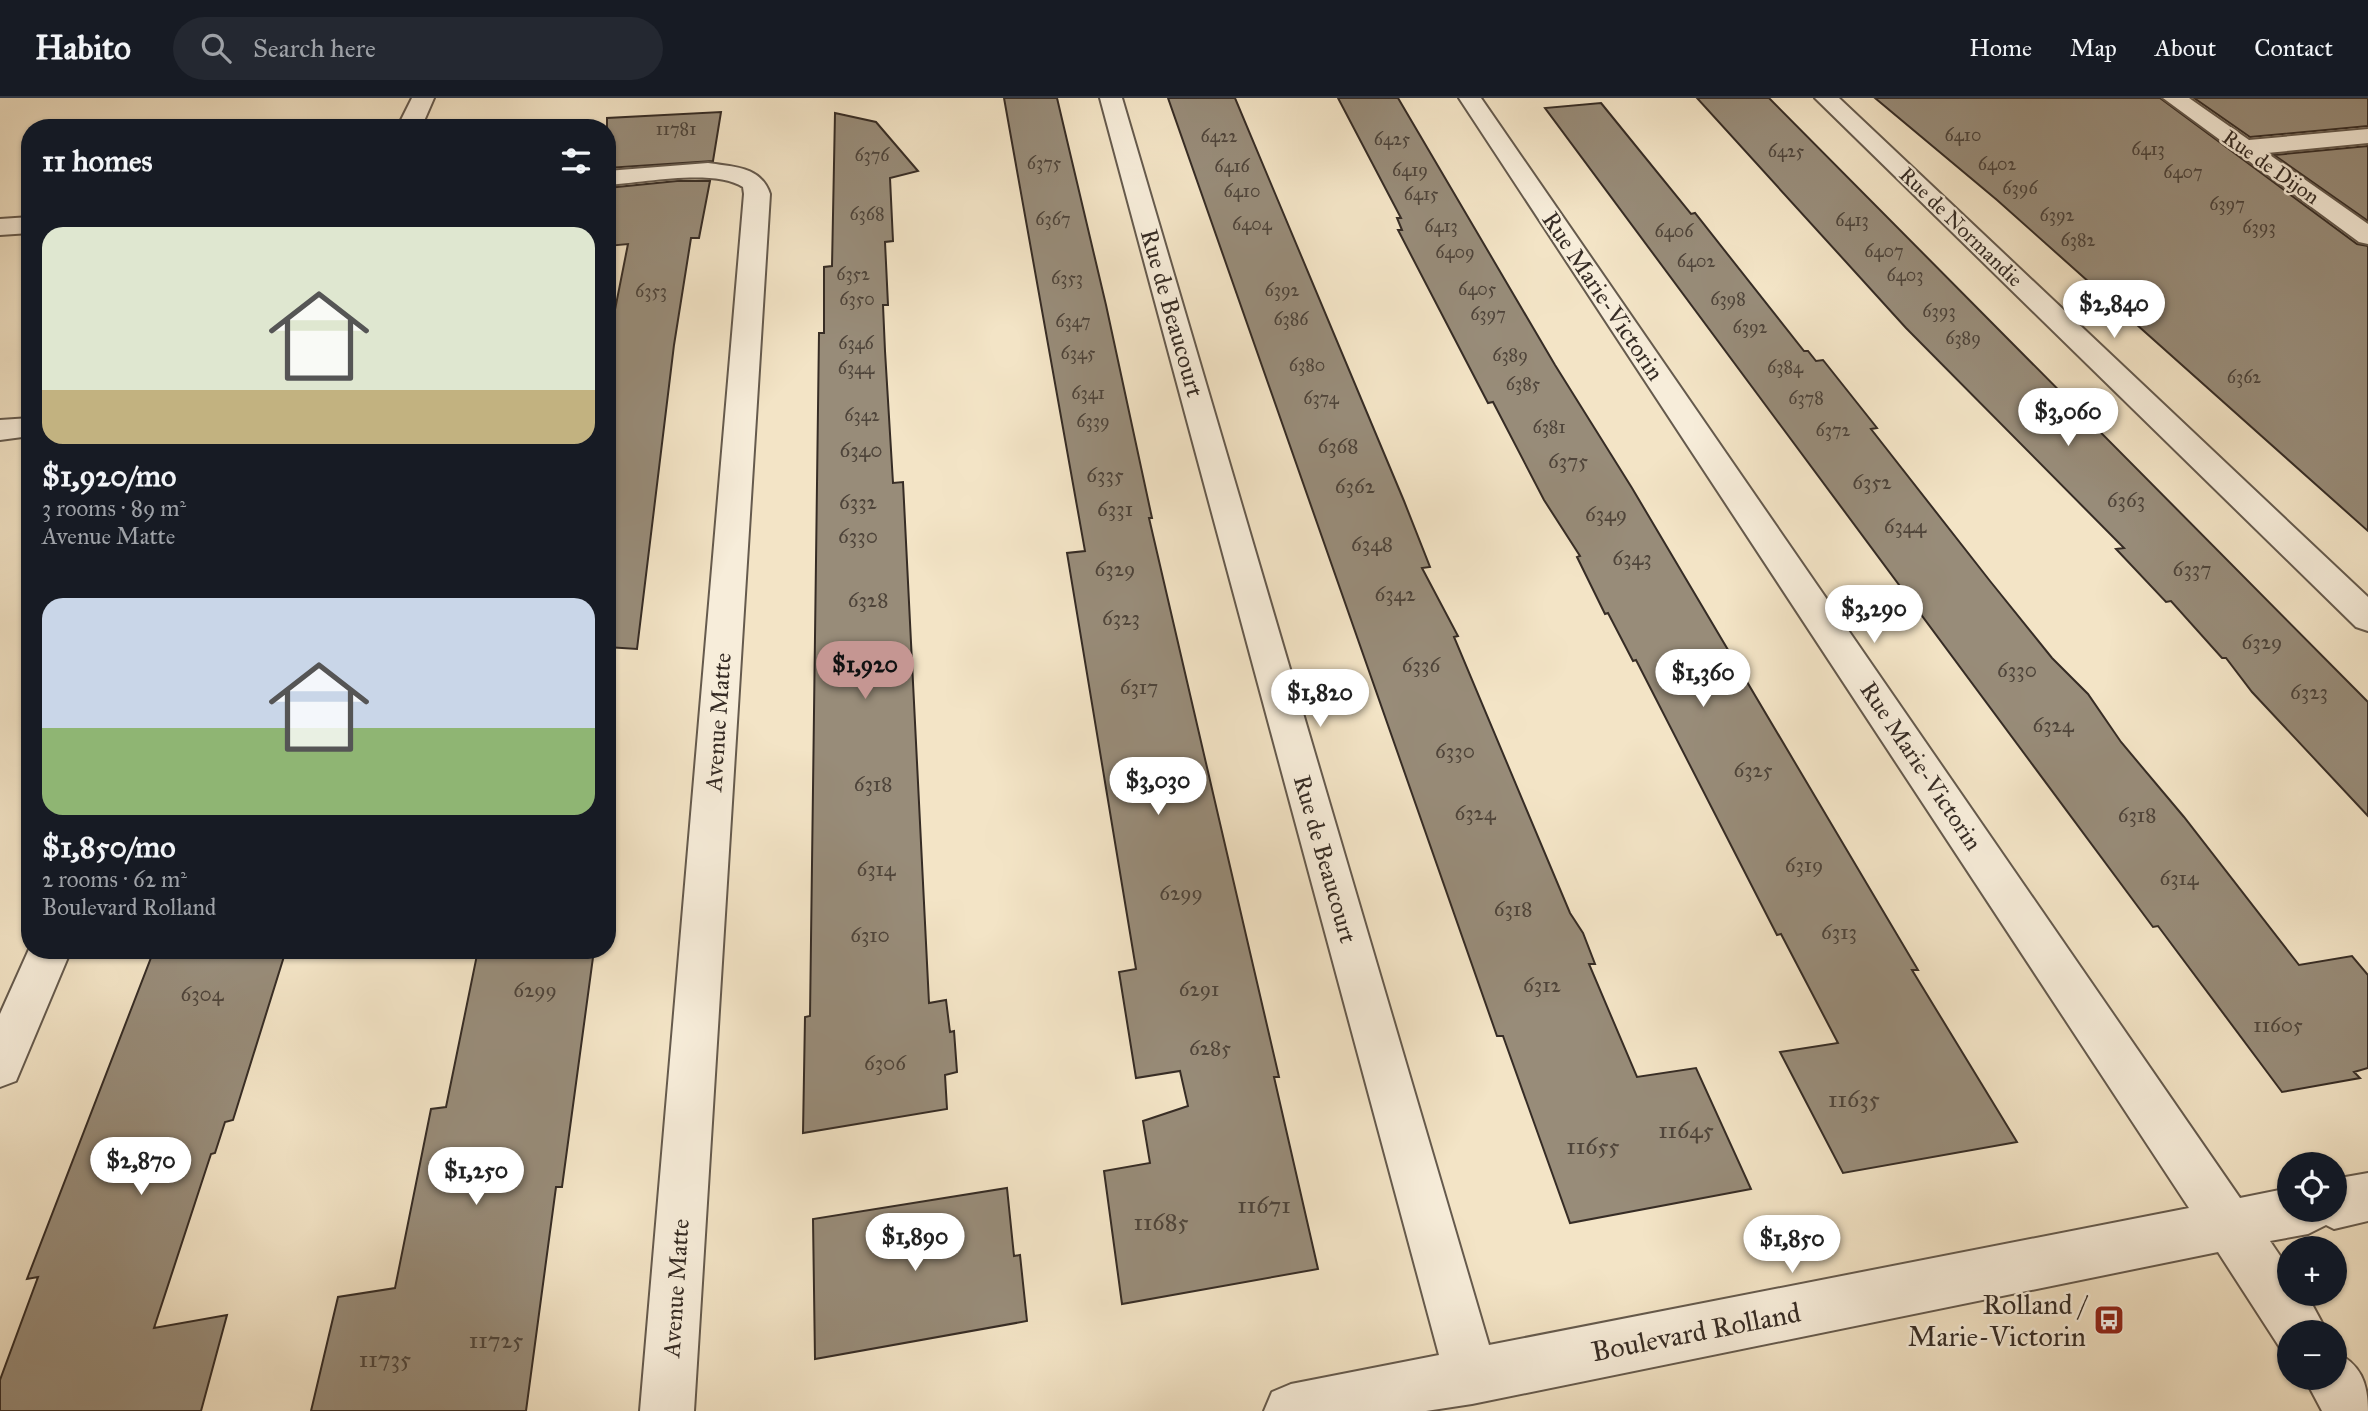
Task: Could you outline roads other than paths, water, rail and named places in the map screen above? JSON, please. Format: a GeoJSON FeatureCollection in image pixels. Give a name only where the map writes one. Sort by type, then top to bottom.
{"type":"FeatureCollection","features":[{"type":"Feature","properties":{"kind":"street"},"geometry":{"type":"LineString","coordinates":[[414,119],[423,98]]}},
{"type":"Feature","properties":{"kind":"street","name":"Rue de Beaucourt"},"geometry":{"type":"LineString","coordinates":[[1111,98],[1472,1377]]}},
{"type":"Feature","properties":{"kind":"street","name":"Rue Marie-Victorin"},"geometry":{"type":"LineString","coordinates":[[1470,98],[2293,1320]]}},
{"type":"Feature","properties":{"kind":"street","name":"Rue de Normandie"},"geometry":{"type":"LineString","coordinates":[[1826,98],[2368,618]]}},
{"type":"Feature","properties":{"kind":"street","name":"Rue de Dijon"},"geometry":{"type":"LineString","coordinates":[[2174,98],[2368,236]]}},
{"type":"Feature","properties":{"kind":"street"},"geometry":{"type":"LineString","coordinates":[[2244,148],[2368,136]]}},
{"type":"Feature","properties":{"kind":"street","name":"Avenue Matte"},"geometry":{"type":"LineString","coordinates":[[616,177],[708,170],[727,172],[744,176],[754,184],[757,194],[667,1411]]}},
{"type":"Feature","properties":{"kind":"street"},"geometry":{"type":"LineString","coordinates":[[0,228],[21,226]]}},
{"type":"Feature","properties":{"kind":"street"},"geometry":{"type":"LineString","coordinates":[[0,430],[21,428]]}},
{"type":"Feature","properties":{"kind":"street"},"geometry":{"type":"LineString","coordinates":[[0,1066],[46,959]]}},
{"type":"Feature","properties":{"kind":"street"},"geometry":{"type":"LineString","coordinates":[[2347,1201],[2368,1197]]}},
{"type":"Feature","properties":{"kind":"street","name":"Boulevard Rolland"},"geometry":{"type":"LineString","coordinates":[[1291,1411],[2277,1215]]}},
{"type":"Feature","properties":{"kind":"street"},"geometry":{"type":"LineString","coordinates":[[2339,1390],[2353,1411]]}},
{"type":"Feature","properties":{"kind":"place","name":"Rolland / Marie-Victorin"},"geometry":{"type":"Point","coordinates":[2109,1320]}}]}
